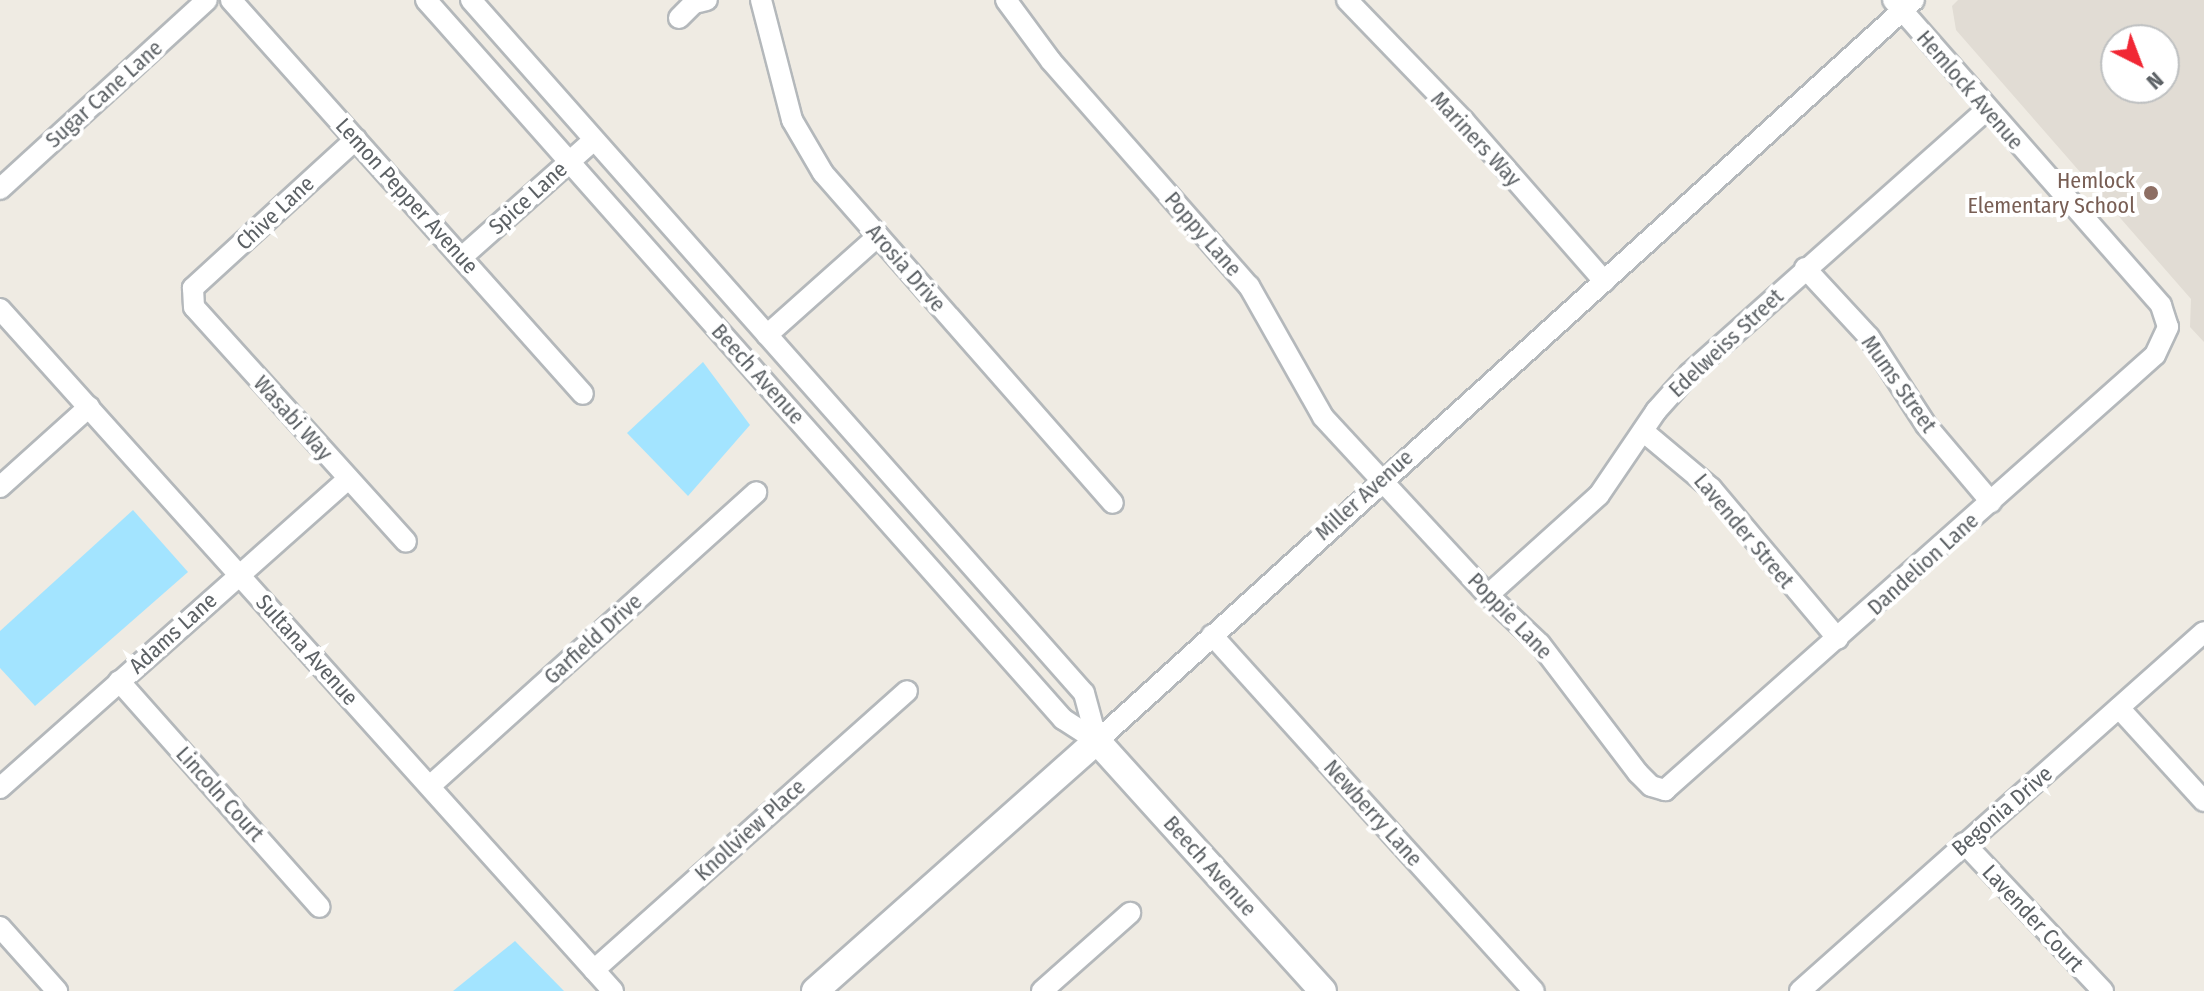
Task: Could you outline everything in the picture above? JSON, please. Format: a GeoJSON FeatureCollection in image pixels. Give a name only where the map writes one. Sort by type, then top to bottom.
{"type":"FeatureCollection","features":[{"type":"Feature","properties":{"kind":"street","name":"Sugar Cane Lane"},"geometry":{"type":"LineString","coordinates":[[0,189],[207,0]]}},
{"type":"Feature","properties":{"kind":"street","name":"Lemon Pepper Avenue"},"geometry":{"type":"LineString","coordinates":[[231,0],[583,394]]}},
{"type":"Feature","properties":{"kind":"street","name":"Beech Avenue"},"geometry":{"type":"LineString","coordinates":[[426,0],[1063,719],[1097,741],[1323,991]]}},
{"type":"Feature","properties":{"kind":"street","name":"Beech Avenue"},"geometry":{"type":"LineString","coordinates":[[471,0],[1084,693],[1097,741]]}},
{"type":"Feature","properties":{"kind":"street"},"geometry":{"type":"LineString","coordinates":[[679,18],[694,3],[707,0]]}},
{"type":"Feature","properties":{"kind":"street","name":"Arosia Drive"},"geometry":{"type":"LineString","coordinates":[[761,0],[792,120],[823,173],[1113,503]]}},
{"type":"Feature","properties":{"kind":"street","name":"Poppy Lane"},"geometry":{"type":"LineString","coordinates":[[1006,0],[1051,61],[1249,286],[1323,417],[1380,480]]}},
{"type":"Feature","properties":{"kind":"street","name":"Mariners Way"},"geometry":{"type":"LineString","coordinates":[[1347,0],[1464,121],[1604,281]]}},
{"type":"Feature","properties":{"kind":"street","name":"Miller Avenue"},"geometry":{"type":"LineString","coordinates":[[815,991],[1097,741],[1380,480],[1604,281],[1903,4]]}},
{"type":"Feature","properties":{"kind":"street","name":"Hemlock Avenue"},"geometry":{"type":"LineString","coordinates":[[1903,4],[1986,110],[2161,305],[2168,327]]}},
{"type":"Feature","properties":{"kind":"street","name":"Edelweiss Street"},"geometry":{"type":"LineString","coordinates":[[1488,595],[1599,495],[1643,431],[1690,373],[1986,110]]}},
{"type":"Feature","properties":{"kind":"street","name":"Chive Lane"},"geometry":{"type":"LineString","coordinates":[[193,288],[356,139]]}},
{"type":"Feature","properties":{"kind":"street","name":"Spice Lane"},"geometry":{"type":"LineString","coordinates":[[462,257],[594,140]]}},
{"type":"Feature","properties":{"kind":"street"},"geometry":{"type":"LineString","coordinates":[[767,335],[878,236]]}},
{"type":"Feature","properties":{"kind":"street","name":"Mums Street"},"geometry":{"type":"LineString","coordinates":[[1805,268],[1869,337],[1926,425],[1991,502]]}},
{"type":"Feature","properties":{"kind":"street","name":"Wasabi Way"},"geometry":{"type":"LineString","coordinates":[[193,288],[194,307],[406,542]]}},
{"type":"Feature","properties":{"kind":"street","name":"Sultana Avenue"},"geometry":{"type":"LineString","coordinates":[[0,309],[613,991]]}},
{"type":"Feature","properties":{"kind":"street","name":"Dandelion Lane"},"geometry":{"type":"LineString","coordinates":[[1665,790],[2155,355],[2168,327]]}},
{"type":"Feature","properties":{"kind":"street"},"geometry":{"type":"LineString","coordinates":[[0,487],[89,407]]}},
{"type":"Feature","properties":{"kind":"street","name":"Lavender Street"},"geometry":{"type":"LineString","coordinates":[[1643,431],[1722,499],[1838,639]]}},
{"type":"Feature","properties":{"kind":"street","name":"Adams Lane"},"geometry":{"type":"LineString","coordinates":[[0,788],[348,479]]}},
{"type":"Feature","properties":{"kind":"street","name":"Poppie Lane"},"geometry":{"type":"LineString","coordinates":[[1380,480],[1488,595],[1540,644],[1638,773],[1651,786],[1665,790]]}},
{"type":"Feature","properties":{"kind":"street","name":"Garfield Drive"},"geometry":{"type":"LineString","coordinates":[[430,786],[756,492]]}},
{"type":"Feature","properties":{"kind":"street","name":"Begonia Drive"},"geometry":{"type":"LineString","coordinates":[[1810,988],[1964,843],[2204,632]]}},
{"type":"Feature","properties":{"kind":"street","name":"Newberry Lane"},"geometry":{"type":"LineString","coordinates":[[1212,635],[1534,991]]}},
{"type":"Feature","properties":{"kind":"street","name":"Lincoln Court"},"geometry":{"type":"LineString","coordinates":[[119,681],[320,907]]}},
{"type":"Feature","properties":{"kind":"street","name":"Knollview Place"},"geometry":{"type":"LineString","coordinates":[[594,970],[907,691]]}},
{"type":"Feature","properties":{"kind":"street"},"geometry":{"type":"LineString","coordinates":[[2119,708],[2204,801]]}},
{"type":"Feature","properties":{"kind":"street","name":"Lavender Court"},"geometry":{"type":"LineString","coordinates":[[1964,843],[2103,991]]}},
{"type":"Feature","properties":{"kind":"street"},"geometry":{"type":"LineString","coordinates":[[1042,991],[1130,913]]}},
{"type":"Feature","properties":{"kind":"street"},"geometry":{"type":"LineString","coordinates":[[0,927],[57,991]]}},
{"type":"Feature","properties":{"kind":"shaded area","name":"Hemlock Elementary School"},"geometry":{"type":"Polygon","coordinates":[[[1958,0],[2204,0],[2204,342],[2190,327],[2191,299],[1956,30],[1952,6],[1958,0]]]}},
{"type":"Feature","properties":{"kind":"water"},"geometry":{"type":"Polygon","coordinates":[[[703,362],[750,425],[688,496],[627,433],[703,362]]]}},
{"type":"Feature","properties":{"kind":"water"},"geometry":{"type":"Polygon","coordinates":[[[133,510],[188,572],[35,706],[0,668],[0,631],[133,510]]]}},
{"type":"Feature","properties":{"kind":"water"},"geometry":{"type":"Polygon","coordinates":[[[515,941],[564,991],[453,991],[515,941]]]}},
{"type":"Feature","properties":{"kind":"place","name":"Hemlock Elementary School"},"geometry":{"type":"Point","coordinates":[2151,193]}}]}
